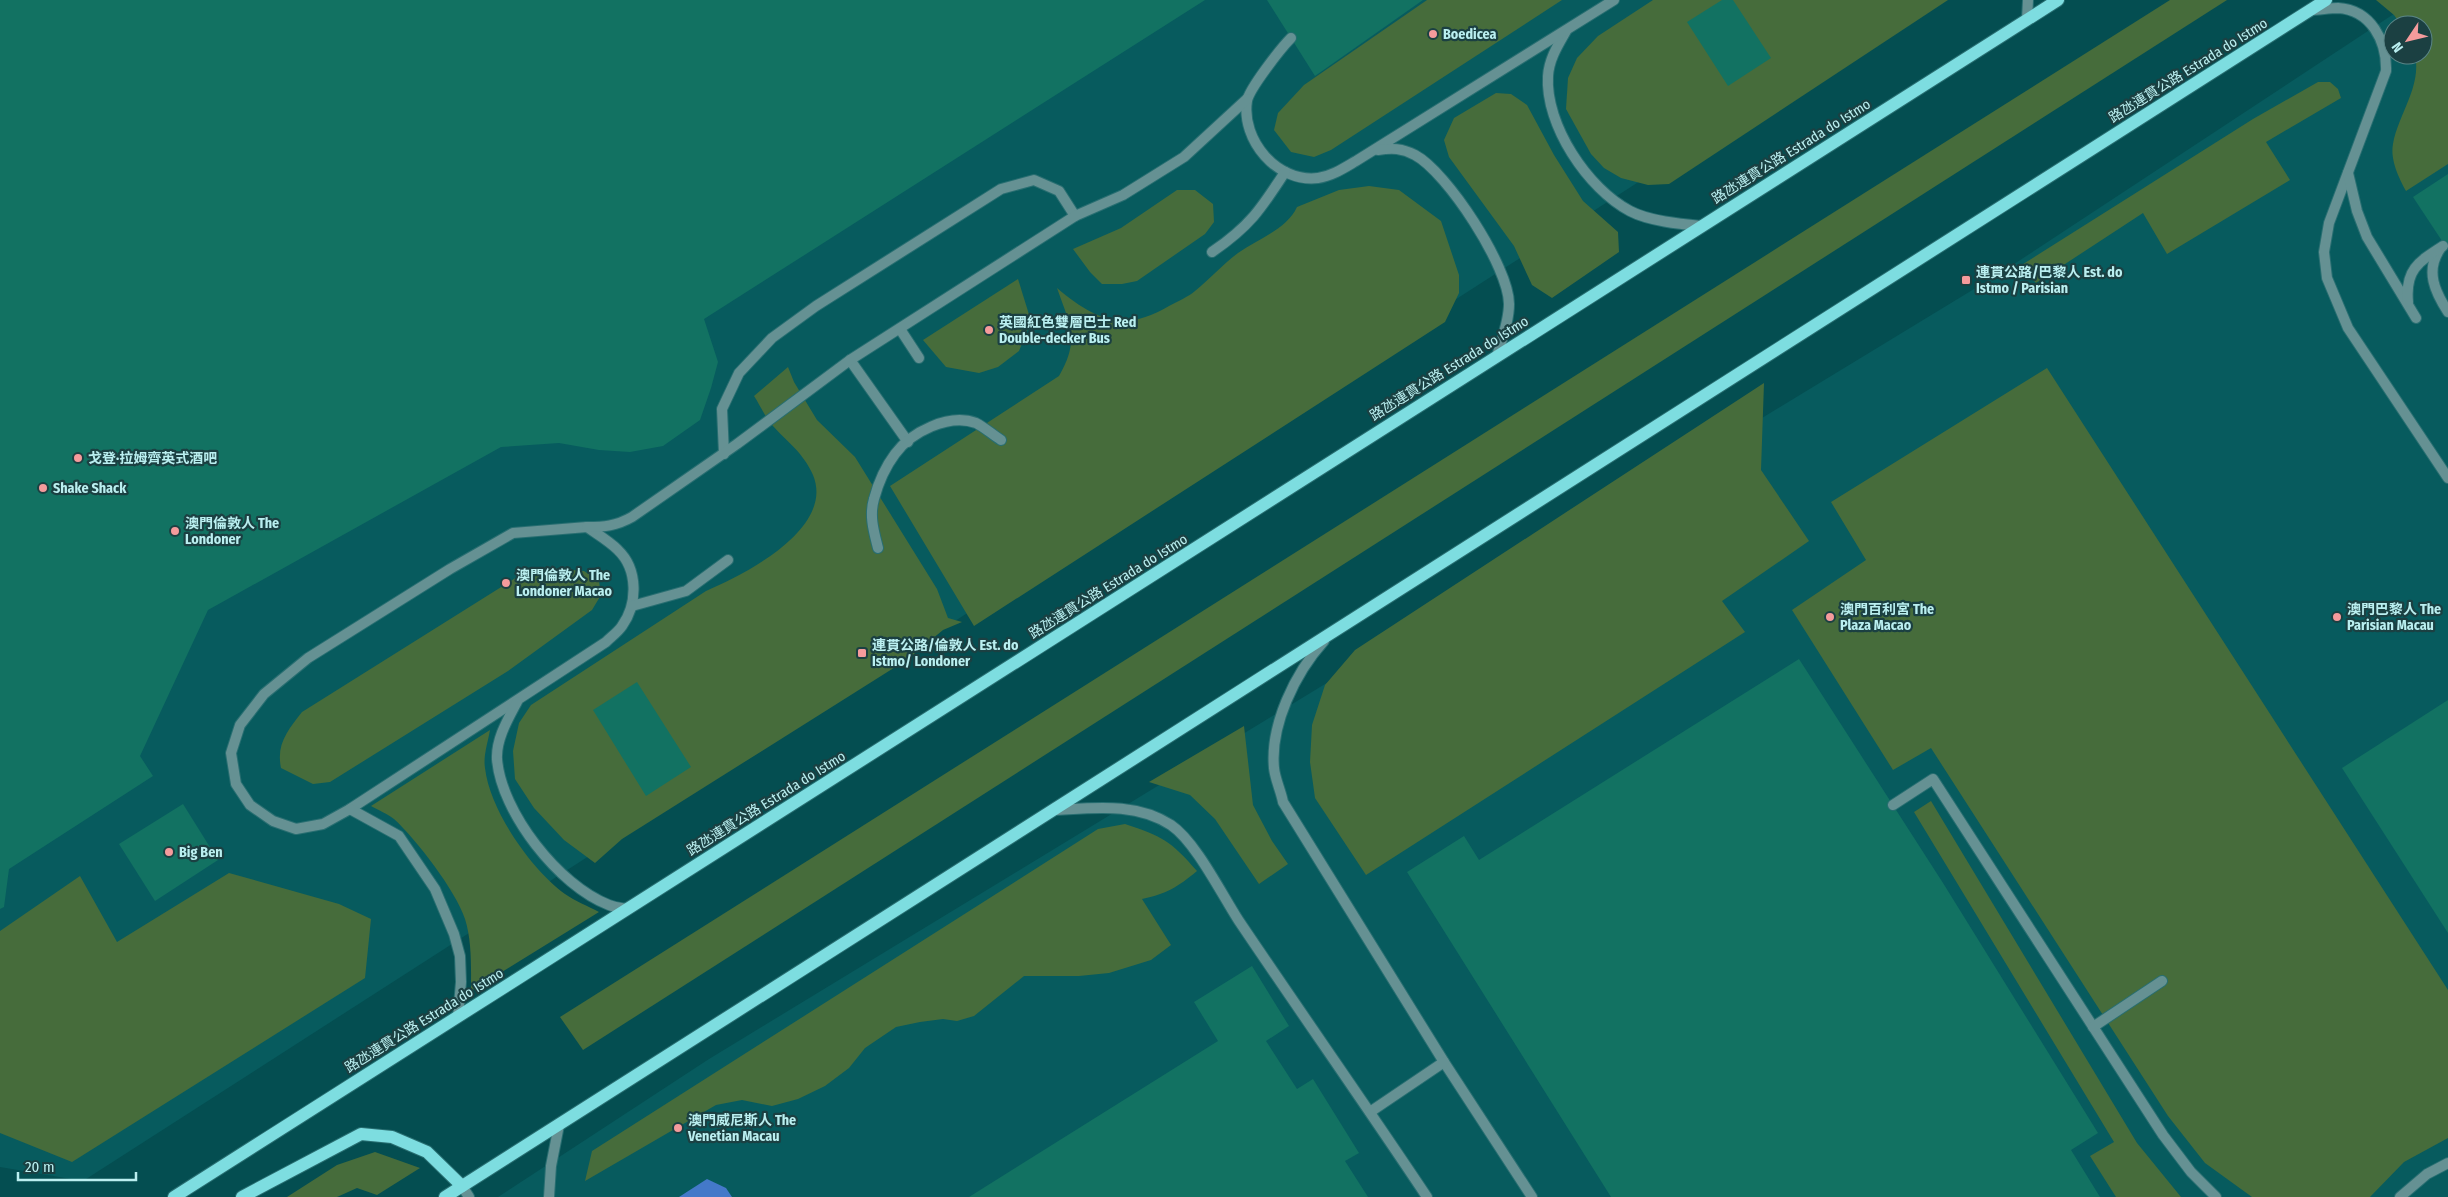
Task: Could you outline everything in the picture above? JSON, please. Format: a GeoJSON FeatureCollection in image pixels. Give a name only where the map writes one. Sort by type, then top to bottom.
{"type":"FeatureCollection","features":[{"type":"Feature","properties":{"kind":"main road","name":"路氹連貫公路 Estrada do Istmo"},"geometry":{"type":"LineString","coordinates":[[174,1197],[2058,0]]}},
{"type":"Feature","properties":{"kind":"main road","name":"路氹連貫公路 Estrada do Istmo"},"geometry":{"type":"LineString","coordinates":[[445,1197],[466,1192],[559,1125],[2326,0]]}},
{"type":"Feature","properties":{"kind":"main road"},"geometry":{"type":"LineString","coordinates":[[242,1197],[361,1134],[392,1137],[427,1152],[466,1192]]}},
{"type":"Feature","properties":{"kind":"lane"},"geometry":{"type":"LineString","coordinates":[[1247,99],[1247,119],[1254,140],[1264,157],[1274,166],[1295,177],[1319,178],[1336,173],[1375,150],[1614,0]]}},
{"type":"Feature","properties":{"kind":"lane"},"geometry":{"type":"LineString","coordinates":[[2027,20],[2028,0]]}},
{"type":"Feature","properties":{"kind":"lane"},"geometry":{"type":"LineString","coordinates":[[2310,10],[2339,8],[2364,16],[2384,43],[2386,71],[2329,223],[2324,252],[2327,278],[2348,328],[2448,478]]}},
{"type":"Feature","properties":{"kind":"lane"},"geometry":{"type":"LineString","coordinates":[[1567,30],[1554,53],[1548,76],[1555,120],[1591,180],[1632,212],[1673,223],[1701,226]]}},
{"type":"Feature","properties":{"kind":"lane"},"geometry":{"type":"LineString","coordinates":[[587,527],[619,550],[629,565],[634,581],[632,606],[623,625],[606,642],[350,810],[323,824],[296,829],[273,821],[250,805],[236,784],[231,753],[240,725],[264,694],[308,658],[513,532],[587,527],[604,527],[619,524],[724,454],[850,360],[1075,216],[1123,195],[1184,157],[1247,99],[1278,50],[1291,38]]}},
{"type":"Feature","properties":{"kind":"lane"},"geometry":{"type":"LineString","coordinates":[[1375,150],[1396,147],[1416,155],[1452,190],[1487,244],[1504,284],[1509,303],[1497,356]]}},
{"type":"Feature","properties":{"kind":"lane"},"geometry":{"type":"LineString","coordinates":[[1212,252],[1238,234],[1261,210],[1285,172]]}},
{"type":"Feature","properties":{"kind":"lane"},"geometry":{"type":"LineString","coordinates":[[2348,173],[2357,211],[2367,237],[2416,318]]}},
{"type":"Feature","properties":{"kind":"lane"},"geometry":{"type":"LineString","coordinates":[[724,454],[722,409],[739,373],[772,338],[816,306],[1001,189],[1034,180],[1059,191],[1075,216]]}},
{"type":"Feature","properties":{"kind":"lane"},"geometry":{"type":"LineString","coordinates":[[2409,306],[2407,284],[2413,271],[2425,258],[2443,246],[2434,258],[2432,276],[2435,293],[2448,312]]}},
{"type":"Feature","properties":{"kind":"lane"},"geometry":{"type":"LineString","coordinates":[[900,329],[920,358]]}},
{"type":"Feature","properties":{"kind":"lane"},"geometry":{"type":"LineString","coordinates":[[850,360],[908,442]]}},
{"type":"Feature","properties":{"kind":"lane"},"geometry":{"type":"LineString","coordinates":[[878,548],[872,522],[873,500],[895,454],[908,442],[947,420],[976,423],[1001,440]]}},
{"type":"Feature","properties":{"kind":"lane"},"geometry":{"type":"LineString","coordinates":[[632,606],[686,590],[728,560]]}},
{"type":"Feature","properties":{"kind":"lane"},"geometry":{"type":"LineString","coordinates":[[1331,633],[1311,655],[1287,703],[1276,733],[1274,769],[1284,802],[1444,1062],[1532,1197]]}},
{"type":"Feature","properties":{"kind":"lane"},"geometry":{"type":"LineString","coordinates":[[519,699],[504,725],[497,757],[504,793],[538,849],[562,872],[584,891],[609,905],[628,909]]}},
{"type":"Feature","properties":{"kind":"lane"},"geometry":{"type":"LineString","coordinates":[[1893,804],[1933,779],[2163,1135],[2191,1172],[2216,1197]]}},
{"type":"Feature","properties":{"kind":"lane"},"geometry":{"type":"LineString","coordinates":[[1054,810],[1111,808],[1141,811],[1172,826],[1188,841],[1239,920],[1427,1197]]}},
{"type":"Feature","properties":{"kind":"lane"},"geometry":{"type":"LineString","coordinates":[[350,810],[375,821],[398,836],[435,889],[454,934],[460,956],[461,982],[458,1017]]}},
{"type":"Feature","properties":{"kind":"lane"},"geometry":{"type":"LineString","coordinates":[[2093,1027],[2162,981]]}},
{"type":"Feature","properties":{"kind":"lane"},"geometry":{"type":"LineString","coordinates":[[1370,1112],[1444,1062]]}},
{"type":"Feature","properties":{"kind":"lane"},"geometry":{"type":"LineString","coordinates":[[549,1197],[551,1166],[559,1125]]}},
{"type":"Feature","properties":{"kind":"lane"},"geometry":{"type":"LineString","coordinates":[[2400,1197],[2427,1174],[2448,1163]]}},
{"type":"Feature","properties":{"kind":"shaded area","name":"澳門倫敦人 The Londoner Macao"},"geometry":{"type":"Polygon","coordinates":[[[0,0],[1922,0],[83,1181],[0,1167],[0,0]]]}},
{"type":"Feature","properties":{"kind":"shaded area","name":"澳門百利宮 The Plaza Macao"},"geometry":{"type":"Polygon","coordinates":[[[2415,0],[2448,0],[2448,1197],[498,1197],[709,1059],[2002,272],[2383,21],[2383,65],[2433,65],[2433,15],[2392,15],[2415,0]]]}},
{"type":"Feature","properties":{"kind":"green space"},"geometry":{"type":"Polygon","coordinates":[[[1427,0],[1562,0],[1331,150],[1314,157],[1291,152],[1274,130],[1278,113],[1304,85],[1427,0]]]}},
{"type":"Feature","properties":{"kind":"green space"},"geometry":{"type":"Polygon","coordinates":[[[1653,0],[1948,0],[1669,184],[1648,185],[1621,178],[1604,168],[1591,154],[1566,109],[1568,78],[1577,58],[1598,36],[1653,0]]]}},
{"type":"Feature","properties":{"kind":"green space"},"geometry":{"type":"Polygon","coordinates":[[[2170,0],[2227,0],[583,1050],[560,1017],[2170,0]]]}},
{"type":"Feature","properties":{"kind":"green space"},"geometry":{"type":"Polygon","coordinates":[[[2376,0],[2448,0],[2448,164],[2406,191],[2398,175],[2392,150],[2412,89],[2416,65],[2433,65],[2433,15],[2394,15],[2376,0]]]}},
{"type":"Feature","properties":{"kind":"green space"},"geometry":{"type":"Polygon","coordinates":[[[2318,82],[2330,82],[2338,89],[2341,98],[2266,142],[2290,180],[2167,254],[2143,213],[2036,283],[2020,266],[2253,119],[2318,82]]]}},
{"type":"Feature","properties":{"kind":"green space"},"geometry":{"type":"Polygon","coordinates":[[[1496,93],[1511,94],[1527,105],[1554,155],[1583,201],[1618,232],[1619,252],[1552,298],[1532,285],[1514,246],[1449,157],[1444,140],[1454,118],[1496,93]]]}},
{"type":"Feature","properties":{"kind":"green space"},"geometry":{"type":"Polygon","coordinates":[[[1369,186],[1399,190],[1441,221],[1459,275],[1459,293],[1445,322],[974,626],[890,486],[1059,376],[1069,352],[1071,332],[1057,288],[1097,315],[1124,321],[1138,319],[1153,314],[1192,293],[1238,253],[1279,228],[1297,207],[1339,190],[1369,186]]]}},
{"type":"Feature","properties":{"kind":"green space"},"geometry":{"type":"Polygon","coordinates":[[[1177,190],[1195,190],[1213,204],[1214,222],[1205,234],[1137,281],[1122,284],[1102,284],[1090,272],[1073,249],[1121,228],[1177,190]]]}},
{"type":"Feature","properties":{"kind":"green space"},"geometry":{"type":"Polygon","coordinates":[[[1018,279],[1031,321],[1019,351],[998,367],[979,373],[946,367],[923,340],[1018,279]]]}},
{"type":"Feature","properties":{"kind":"green space"},"geometry":{"type":"Polygon","coordinates":[[[788,367],[794,382],[817,420],[855,457],[937,589],[948,618],[962,622],[943,630],[908,659],[622,839],[595,863],[564,840],[534,808],[515,779],[513,751],[519,723],[531,705],[706,591],[763,561],[799,531],[811,513],[816,495],[813,475],[800,454],[769,422],[754,396],[788,367]]]}},
{"type":"Feature","properties":{"kind":"green space"},"geometry":{"type":"Polygon","coordinates":[[[2047,368],[2448,990],[2448,1138],[2404,1162],[2370,1197],[2252,1197],[2205,1163],[2168,1116],[1931,748],[1893,770],[1792,610],[1866,560],[1831,502],[2047,368]]]}},
{"type":"Feature","properties":{"kind":"green space"},"geometry":{"type":"Polygon","coordinates":[[[1764,383],[1761,470],[1809,541],[1722,601],[1745,632],[1366,875],[1315,798],[1310,762],[1312,725],[1325,685],[1355,650],[1764,383]]]}},
{"type":"Feature","properties":{"kind":"green space"},"geometry":{"type":"Polygon","coordinates":[[[537,567],[584,571],[599,581],[601,595],[592,610],[508,671],[330,782],[313,784],[281,768],[280,752],[284,738],[302,712],[525,572],[537,567]]]}},
{"type":"Feature","properties":{"kind":"green space"},"geometry":{"type":"Polygon","coordinates":[[[1244,726],[1253,805],[1272,841],[1288,864],[1259,884],[1215,819],[1190,795],[1149,782],[1244,726]]]}},
{"type":"Feature","properties":{"kind":"green space"},"geometry":{"type":"Polygon","coordinates":[[[490,730],[485,754],[488,785],[514,838],[539,870],[552,883],[569,897],[599,912],[471,991],[469,936],[465,919],[453,894],[424,852],[403,828],[392,817],[371,806],[490,730]]]}},
{"type":"Feature","properties":{"kind":"green space"},"geometry":{"type":"Polygon","coordinates":[[[1931,801],[2137,1143],[2181,1197],[2116,1197],[2090,1156],[2114,1142],[1914,812],[1931,801]]]}},
{"type":"Feature","properties":{"kind":"green space"},"geometry":{"type":"Polygon","coordinates":[[[1125,824],[1157,836],[1173,846],[1197,871],[1171,889],[1142,899],[1171,945],[1151,960],[1109,973],[1079,976],[1024,976],[974,1016],[957,1021],[943,1019],[896,1027],[865,1048],[849,1068],[825,1086],[798,1099],[772,1106],[742,1100],[716,1105],[585,1181],[592,1151],[1098,829],[1125,824]]]}},
{"type":"Feature","properties":{"kind":"green space"},"geometry":{"type":"Polygon","coordinates":[[[229,873],[339,904],[371,919],[365,978],[72,1162],[0,1133],[0,931],[80,876],[117,942],[229,873]]]}},
{"type":"Feature","properties":{"kind":"green space"},"geometry":{"type":"Polygon","coordinates":[[[375,1152],[420,1168],[377,1195],[357,1188],[337,1197],[287,1197],[337,1165],[375,1152]]]}},
{"type":"Feature","properties":{"kind":"water"},"geometry":{"type":"Polygon","coordinates":[[[707,1179],[726,1188],[732,1197],[679,1197],[707,1179]]]}},
{"type":"Feature","properties":{"kind":"building","name":"澳門倫敦人 The Londoner"},"geometry":{"type":"Polygon","coordinates":[[[0,0],[1205,0],[704,319],[718,362],[711,388],[700,420],[663,446],[630,452],[599,450],[559,443],[501,447],[208,610],[140,756],[153,776],[9,869],[4,907],[0,909],[0,0]]]}},
{"type":"Feature","properties":{"kind":"building"},"geometry":{"type":"Polygon","coordinates":[[[1267,0],[1423,0],[1315,76],[1267,0]]]}},
{"type":"Feature","properties":{"kind":"building"},"geometry":{"type":"Polygon","coordinates":[[[1722,0],[1733,0],[1771,58],[1728,86],[1687,22],[1722,0]]]}},
{"type":"Feature","properties":{"kind":"building"},"geometry":{"type":"Polygon","coordinates":[[[2448,174],[2448,250],[2413,197],[2448,174]]]}},
{"type":"Feature","properties":{"kind":"building"},"geometry":{"type":"Polygon","coordinates":[[[1799,659],[1943,883],[2098,1133],[2071,1150],[2100,1197],[1611,1197],[1407,872],[1464,836],[1479,860],[1799,659]]]}},
{"type":"Feature","properties":{"kind":"building"},"geometry":{"type":"Polygon","coordinates":[[[637,682],[691,767],[646,796],[593,710],[637,682]]]}},
{"type":"Feature","properties":{"kind":"building"},"geometry":{"type":"Polygon","coordinates":[[[2448,700],[2448,933],[2342,768],[2448,700]]]}},
{"type":"Feature","properties":{"kind":"building","name":"Big Ben"},"geometry":{"type":"Polygon","coordinates":[[[183,804],[218,860],[155,901],[119,844],[183,804]]]}},
{"type":"Feature","properties":{"kind":"building"},"geometry":{"type":"Polygon","coordinates":[[[1252,966],[1289,1026],[1266,1041],[1297,1089],[1313,1079],[1359,1153],[1345,1161],[1368,1197],[969,1197],[1218,1041],[1194,1002],[1252,966]]]}},
{"type":"Feature","properties":{"kind":"place","name":"Boedicea"},"geometry":{"type":"Point","coordinates":[1433,34]}},
{"type":"Feature","properties":{"kind":"place","name":"連貫公路/巴黎人 Est. do Istmo / Parisian"},"geometry":{"type":"Point","coordinates":[1966,280]}},
{"type":"Feature","properties":{"kind":"place","name":"英國紅色雙層巴士 Red Double-decker Bus"},"geometry":{"type":"Point","coordinates":[989,330]}},
{"type":"Feature","properties":{"kind":"place","name":"戈登·拉姆齊英式酒吧"},"geometry":{"type":"Point","coordinates":[78,458]}},
{"type":"Feature","properties":{"kind":"place","name":"Shake Shack"},"geometry":{"type":"Point","coordinates":[43,488]}},
{"type":"Feature","properties":{"kind":"place","name":"澳門倫敦人 The Londoner"},"geometry":{"type":"Point","coordinates":[175,531]}},
{"type":"Feature","properties":{"kind":"place","name":"澳門倫敦人 The Londoner Macao"},"geometry":{"type":"Point","coordinates":[506,583]}},
{"type":"Feature","properties":{"kind":"place","name":"澳門百利宮 The Plaza Macao"},"geometry":{"type":"Point","coordinates":[1830,617]}},
{"type":"Feature","properties":{"kind":"place","name":"澳門巴黎人 The Parisian Macau"},"geometry":{"type":"Point","coordinates":[2337,617]}},
{"type":"Feature","properties":{"kind":"place","name":"連貫公路/倫敦人 Est. do Istmo/ Londoner"},"geometry":{"type":"Point","coordinates":[862,653]}},
{"type":"Feature","properties":{"kind":"place","name":"Big Ben"},"geometry":{"type":"Point","coordinates":[169,852]}},
{"type":"Feature","properties":{"kind":"place","name":"澳門威尼斯人 The Venetian Macau"},"geometry":{"type":"Point","coordinates":[678,1128]}}]}
